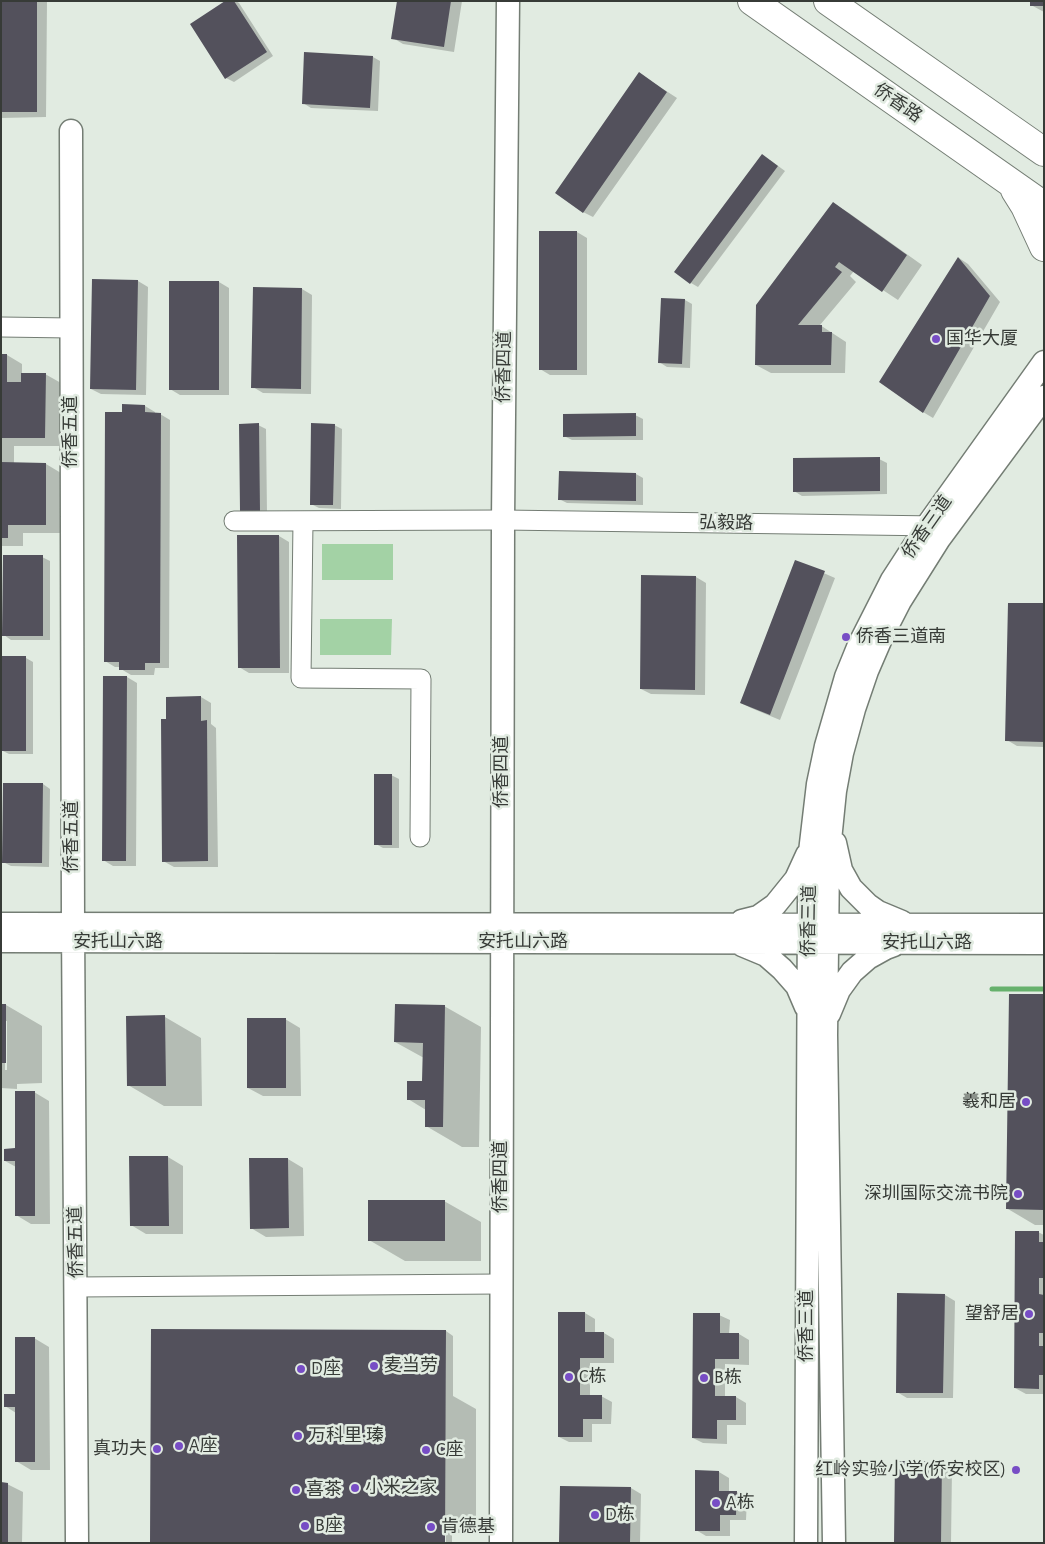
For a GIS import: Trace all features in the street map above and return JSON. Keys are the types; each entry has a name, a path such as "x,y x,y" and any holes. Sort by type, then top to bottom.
{"main road":[{"name":"侨香路","path":"752,1 1044,206"},
{"path":"828,1 1039,147"},
{"path":"1008,180 1025,206 1044,247"}],"street":[{"name":"侨香四道","path":"501,1543 501,934 508,1"},
{"name":"侨香五道","path":"71,131 77,1543"},
{"path":"1,327 71,328"},
{"name":"侨香三道","path":"834,1543 826,1034 817,934 812,837 818,784 826,746 846,677 859,645 884,595 927,526 1044,362"},
{"name":"侨香三道","path":"806,1543 808,1019 817,934 842,753 854,709 868,671 883,634 900,601 949,526 1044,397"},
{"name":"弘毅路","path":"234,521 503,520 949,526"},
{"path":"303,521 301,678 421,679 420,838"},
{"path":"833,810 835,848 842,870 851,888 878,912 899,922 923,926"},
{"path":"716,926 758,917 775,905 789,889 801,870 806,860 812,837"},
{"name":"安托山六路","path":"1,924 73,933"},
{"name":"安托山六路","path":"501,934 716,926 907,943 1044,943"},
{"name":"安托山六路","path":"1,941 73,933 501,934 731,942 923,926 1044,926"},
{"path":"731,942 755,949 766,955 782,969 794,982 803,997 808,1019"},
{"path":"826,1034 834,1000 852,972 878,952 907,943"},
{"path":"76,1287 501,1284"}],"green space":[{"path":"322,544 393,544 393,580 322,580"},
{"path":"320,619 392,619 391,655 320,655"}],"building":[{"path":"1,1 37,1 37,112 1,112"},
{"path":"225,1 234,1 267,52 225,79 190,24"},
{"path":"397,1 451,1 444,47 391,39"},
{"path":"1030,1 1044,1 1044,6 1030,6"},
{"path":"304,52 373,56 370,108 302,104"},
{"path":"639,72 667,92 583,213 555,193"},
{"path":"762,154 778,166 690,284 674,272"},
{"path":"833,202 907,255 882,292 839,262 835,267 842,272 798,325 822,325 822,332 832,332 831,365 755,365 756,305"},
{"path":"539,231 577,231 577,370 539,370"},
{"name":"国华大厦","path":"958,257 990,296 923,413 879,382"},
{"path":"92,279 138,280 136,390 90,389"},
{"path":"169,281 219,281 219,390 169,390"},
{"path":"253,287 302,288 301,389 251,388"},
{"path":"661,298 685,299 682,364 658,363"},
{"path":"1,354 7,354 7,382 21,382 21,373 46,373 45,438 1,438"},
{"path":"122,404 145,405 145,412 161,413 160,663 145,663 145,670 119,670 119,662 104,662 105,412 122,412"},
{"path":"636,413 636,436 563,437 563,414"},
{"path":"259,423 260,511 240,511 239,424"},
{"path":"311,423 335,424 333,505 310,505"},
{"path":"880,457 880,491 793,492 793,458"},
{"path":"1,462 46,463 46,525 8,525 8,538 1,538"},
{"path":"559,471 636,473 636,501 558,500"},
{"path":"237,535 279,535 280,668 238,668"},
{"path":"3,555 43,555 43,636 2,636"},
{"path":"795,560 825,571 770,715 740,703"},
{"path":"641,575 696,576 695,690 640,689"},
{"path":"1008,603 1044,603 1044,742 1005,741"},
{"path":"1,656 26,656 26,751 1,751"},
{"path":"103,676 127,676 126,861 102,861"},
{"path":"201,696 201,721 207,720 208,861 162,862 161,719 166,719 166,697"},
{"path":"374,774 392,774 392,845 374,845"},
{"path":"3,783 43,783 42,863 2,863"},
{"name":"羲和居","path":"1009,994 1044,994 1044,1210 1006,1209"},
{"path":"1,1004 6,1004 6,1063 1,1063"},
{"path":"395,1004 445,1005 443,1127 425,1127 425,1100 407,1100 407,1081 422,1081 423,1043 394,1042"},
{"path":"165,1015 166,1086 127,1086 126,1016"},
{"path":"247,1018 286,1018 286,1088 247,1088"},
{"path":"15,1091 35,1091 35,1216 15,1216 15,1161 4,1161 4,1149 15,1148"},
{"path":"129,1156 168,1156 169,1226 130,1226"},
{"path":"249,1158 288,1158 289,1228 250,1229"},
{"path":"368,1200 445,1200 445,1241 368,1241"},
{"name":"望舒居","path":"1015,1231 1039,1231 1039,1242 1044,1242 1044,1278 1039,1278 1039,1294 1044,1295 1044,1333 1039,1333 1039,1346 1044,1346 1044,1375 1039,1375 1039,1389 1014,1388"},
{"path":"897,1293 945,1294 943,1393 896,1393"},
{"name":"C栋","path":"558,1312 585,1312 585,1332 604,1332 604,1358 580,1358 580,1395 602,1395 602,1419 583,1419 583,1437 558,1437"},
{"name":"B栋","path":"693,1313 720,1313 720,1333 739,1333 739,1359 715,1359 715,1396 736,1396 736,1420 717,1420 717,1439 692,1438"},
{"name":"万科里·瑧","path":"151,1329 446,1330 445,1543 150,1543"},
{"path":"15,1337 35,1337 35,1462 15,1462 15,1407 4,1407 4,1394 15,1394"},
{"path":"895,1461 942,1461 941,1543 894,1543"},
{"name":"A栋","path":"695,1470 719,1471 719,1491 737,1491 736,1515 720,1515 720,1531 695,1531"},
{"path":"1,1482 8,1483 8,1542 1,1542"},
{"name":"D栋","path":"560,1486 631,1487 630,1543 559,1543"}],"waterway":[{"path":"992,989 1044,989"}],"place":[{"name":"国华大厦","path":"936,339"},
{"name":"侨香三道南","path":"846,637"},
{"name":"羲和居","path":"1026,1102"},
{"name":"深圳国际交流书院","path":"1018,1194"},
{"name":"望舒居","path":"1029,1314"},
{"name":"麦当劳","path":"374,1366"},
{"name":"D座","path":"301,1369"},
{"name":"C栋","path":"569,1377"},
{"name":"B栋","path":"704,1378"},
{"name":"万科里·瑧","path":"298,1436"},
{"name":"A座","path":"179,1446"},
{"name":"真功夫","path":"157,1449"},
{"name":"C座","path":"426,1450"},
{"name":"红岭实验小学(侨安校区)","path":"1016,1470"},
{"name":"小米之家","path":"355,1488"},
{"name":"喜茶","path":"296,1490"},
{"name":"A栋","path":"716,1503"},
{"name":"D栋","path":"595,1515"},
{"name":"B座","path":"305,1526"},
{"name":"肯德基","path":"431,1527"}]}
